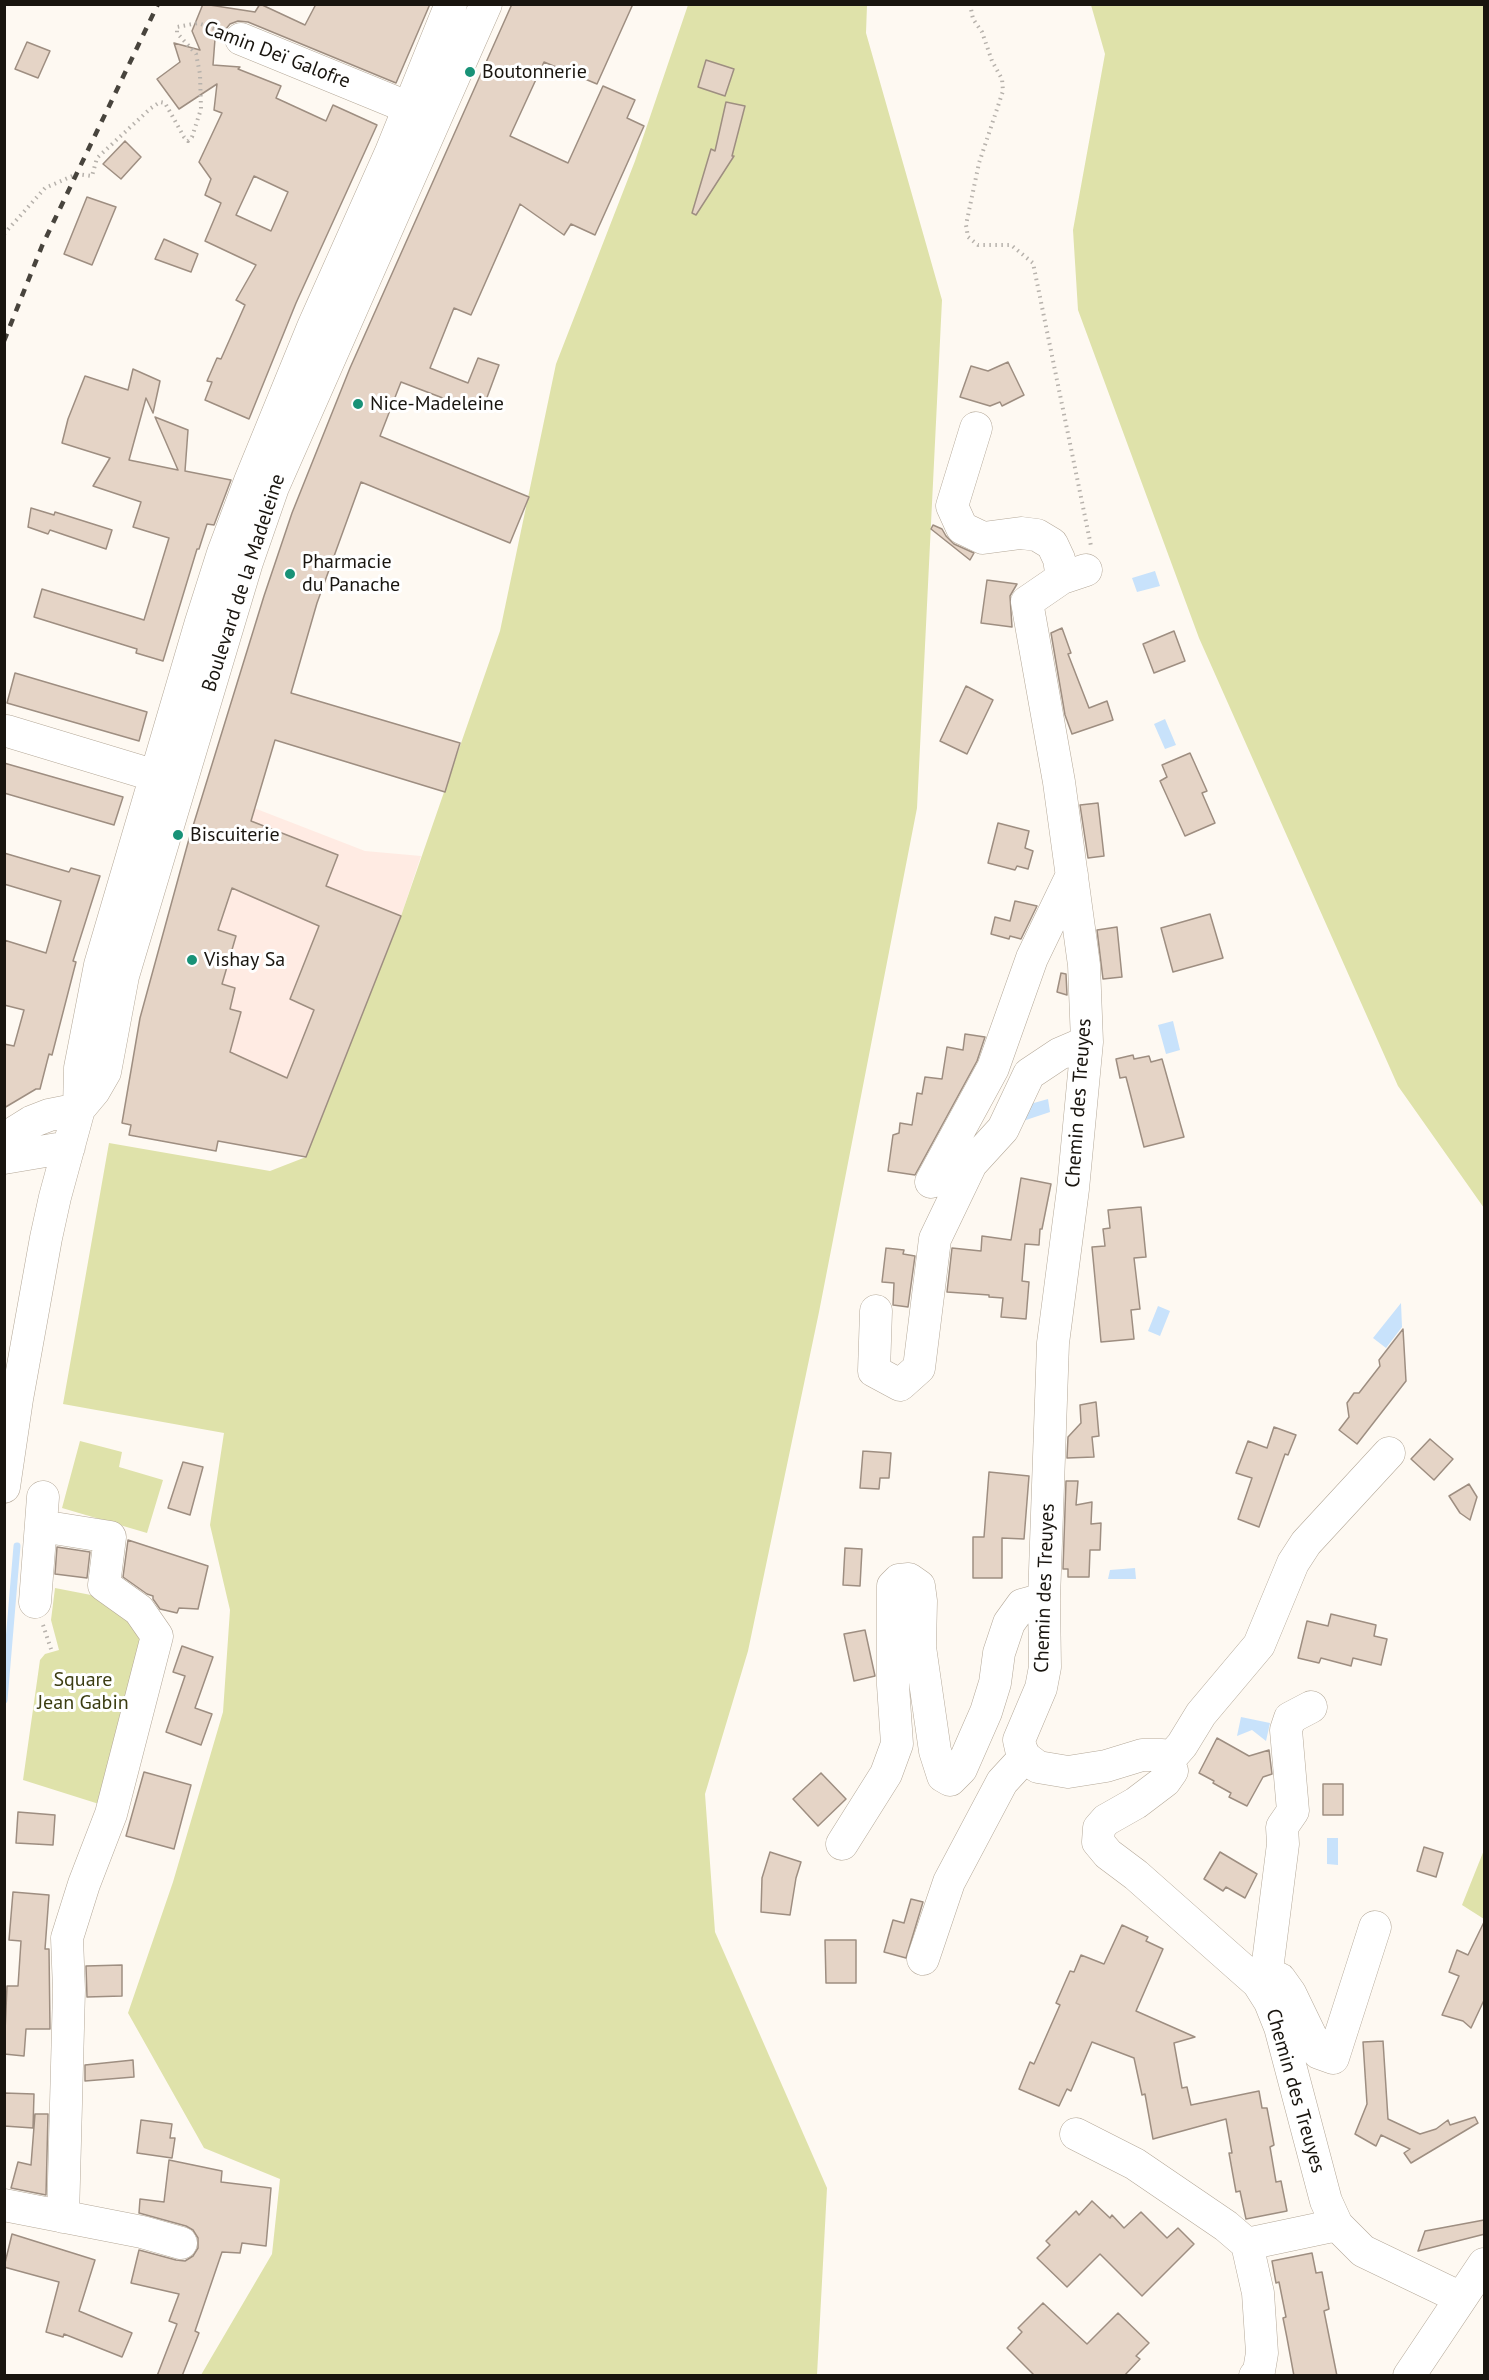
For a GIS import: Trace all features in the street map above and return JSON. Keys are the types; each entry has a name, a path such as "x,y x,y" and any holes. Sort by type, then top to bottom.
{"street":[{"name":"Boulevard de la Madeleine","path":"423,113 451,4"},
{"name":"Boulevard de la Madeleine","path":"4,1487 54,1197 79,1109 80,1068 100,965 168,779 211,592 246,492 313,327 423,113 486,4"},
{"name":"Camin Deï Galofre","path":"241,39 423,113"},
{"path":"976,428 952,506 962,528 983,538 1021,533 1037,535 1052,544 1059,560 1074,574"},
{"name":"Chemin des Treuyes","path":"1025,1757 1019,1740 1041,1688 1045,1667 1044,1599 1053,1343 1073,1189 1087,1042 1084,964 1072,874 1059,782 1027,603 1074,574"},
{"path":"7,731 168,779"},
{"path":"931,1182 993,1068 1032,958 1072,874"},
{"path":"876,1311 874,1371 900,1386 919,1368 935,1239 971,1164 1003,1129 1029,1074 1059,1054 1087,1042"},
{"path":"4,1139 31,1122 48,1115 79,1109"},
{"path":"4,1158 69,1147"},
{"path":"923,1959 949,1882 1002,1782 1025,1757 1038,1767 1068,1772 1106,1766 1142,1755 1162,1755 1168,1761 1182,1745 1200,1714 1259,1645 1293,1563 1306,1543 1389,1453"},
{"path":"35,1602 42,1512 110,1537 104,1585 139,1610 157,1636 111,1814 84,1884 67,1938 69,1990 63,2217"},
{"path":"842,1844 886,1774 897,1744 893,1685 892,1586 899,1580 909,1579 919,1586 920,1647 935,1751 943,1776 950,1780 962,1769 986,1712 995,1683 999,1653 1009,1623 1022,1605 1044,1599"},
{"path":"1311,1707 1290,1718 1286,1730 1293,1811 1282,1827 1283,1844 1268,1962 1263,1979 1280,1979 1290,1993 1319,2053 1333,2058 1376,1927"},
{"name":"Chemin des Treuyes","path":"1168,1761 1172,1771 1165,1781 1136,1803 1106,1820 1099,1828 1098,1842 1108,1854 1263,1979 1280,2027 1326,2201 1337,2225 1363,2251 1461,2298"},
{"path":"1076,2134 1135,2164 1226,2226 1247,2244 1258,2293 1262,2353 1259,2371 1255,2376"},
{"path":"4,2205 142,2232 181,2243"},
{"path":"1247,2244 1337,2225"},
{"path":"1409,2376 1485,2264"}],"path":[{"path":"970,4 972,19 982,32 992,61 1002,79 1003,91 1000,106 979,163 966,225 968,237 978,245 1011,245 1033,263 1092,549 1074,574"},
{"name":"Camin Deï Galofre","path":"4,234 45,188 77,174 92,176 97,158 160,102 165,103 184,137 188,141 192,137 201,109 200,74 196,54 177,33 177,27 198,23 241,39"}],"shaded area":[{"name":"Vishay Sa","path":"205,789 365,851 421,856 401,916 306,1157 122,1123 140,1018"}],"green space":[{"path":"688,5 867,5 866,33 942,300 917,808 819,1312 748,1651 705,1794 715,1932 827,2188 817,2375 201,2375 272,2254 280,2179 204,2148 128,2013 173,1882 223,1712 230,1610 210,1525 224,1433 63,1404 109,1143 270,1171 306,1157 401,916 500,631 556,364 635,161"},
{"path":"1091,5 1484,5 1484,1208 1398,1086 1199,638 1078,310 1073,230 1105,54"},
{"path":"80,1441 122,1452 119,1467 163,1480 147,1533 62,1508"},
{"name":"Square Jean Gabin","path":"55,1588 91,1595 112,1603 129,1616 144,1643 99,1804 23,1780 40,1660 45,1654 59,1650 51,1620"},
{"path":"1484,1850 1484,1919 1462,1905"}],"water":[{"path":"1155,571 1160,586 1137,592 1132,578"},
{"path":"1165,719 1176,745 1165,749 1154,724"},
{"path":"1173,1021 1180,1050 1166,1054 1158,1025"},
{"path":"1048,1099 1050,1112 1023,1121 1023,1106"},
{"path":"1401,1303 1402,1327 1386,1348 1373,1338"},
{"path":"1158,1306 1170,1311 1160,1336 1148,1331"},
{"path":"1135,1568 1136,1579 1108,1579 1110,1570"},
{"path":"1241,1717 1270,1723 1266,1741 1252,1730 1237,1736"},
{"path":"1327,1838 1338,1838 1338,1865 1327,1864"}],"building":[{"path":"203,4 255,12 260,4 305,25 316,4 430,4 396,83 248,22 238,21 230,24 226,29 216,26 213,65 240,67 238,69 281,86 276,98 326,121 333,105 377,125 296,303 249,419 205,400 212,382 207,381 217,358 221,359 245,305 236,300 256,265 205,241 221,203 205,195 211,179 199,162 222,113 214,110 217,84 179,109 157,79 180,62 174,43 200,50 192,31","holes":["254,176 288,192 271,231 236,215"]},
{"path":"512,4 633,4 597,84 544,62 510,136 568,163 603,86 635,100 627,118 644,126 595,235 571,224 564,235 520,204 471,315 454,308 430,368 468,383 478,358 499,365 482,411 401,382 380,436 529,497 510,543 361,482 317,603 291,693 460,743 445,792 275,740 251,821 338,855 326,886 401,916 306,1157 218,1141 216,1151 129,1135 131,1125 122,1123 140,1018 189,839 292,513 350,368","holes":["232,888 319,926 290,999 314,1010 287,1078 230,1052 241,1012 230,1009 235,988 222,984 236,936 218,930"]},
{"path":"27,42 50,51 38,78 15,69"},
{"path":"706,60 734,69 725,96 698,87"},
{"path":"726,102 745,106 732,156 734,156 696,215 692,213 711,149 715,151"},
{"path":"125,141 141,157 121,179 103,164"},
{"path":"87,197 116,207 92,265 64,254"},
{"path":"164,239 198,254 191,272 155,259"},
{"path":"1008,362 1024,395 1002,406 1000,402 990,406 960,397 971,366 988,371"},
{"path":"133,369 160,381 153,413 146,398 129,460 178,470 155,417 188,430 185,471 231,480 214,525 207,524 199,549 197,549 163,661 136,653 137,649 34,617 42,589 144,620 169,538 133,527 141,502 93,486 110,458 62,443 68,419 85,376 128,390"},
{"path":"31,508 54,515 55,512 112,530 106,549 50,530 48,534 28,527"},
{"path":"933,525 942,529 954,544 974,553 970,560 931,529"},
{"path":"987,580 1017,584 1010,596 1012,627 981,623"},
{"path":"1062,628 1071,653 1068,654 1089,708 1107,701 1113,720 1072,734 1065,715 1051,633"},
{"path":"1174,631 1185,661 1154,673 1143,644"},
{"path":"15,673 147,712 139,741 7,703"},
{"path":"966,686 993,700 967,754 940,741"},
{"path":"1190,753 1207,791 1202,793 1215,823 1185,836 1160,781 1167,777 1162,765"},
{"path":"4,763 123,797 114,825 4,793"},
{"path":"1098,803 1104,856 1088,858 1080,805"},
{"path":"998,823 1029,831 1025,848 1033,851 1028,869 1017,866 1015,870 988,863"},
{"path":"4,853 69,872 71,868 100,876 73,961 76,962 52,1055 49,1054 40,1089 36,1089 4,1108 4,1044 14,1046 24,1010 4,1005 4,940 46,953 61,901 4,884"},
{"path":"1015,901 1037,906 1021,939 1010,936 1009,939 991,934 995,917 1010,921"},
{"path":"1210,914 1223,958 1173,972 1161,928"},
{"path":"1117,927 1122,977 1103,979 1097,930"},
{"path":"1061,973 1066,974 1067,995 1057,992"},
{"path":"965,1034 985,1037 977,1061 915,1175 888,1171 893,1135 899,1133 900,1123 912,1125 917,1093 922,1094 925,1077 942,1079 947,1047 963,1050"},
{"path":"1133,1055 1134,1059 1149,1056 1151,1062 1162,1059 1184,1137 1144,1147 1126,1077 1120,1078 1116,1059"},
{"path":"1021,1178 1051,1184 1042,1229 1040,1229 1039,1245 1025,1244 1022,1281 1029,1282 1026,1319 1001,1317 1003,1298 947,1292 952,1248 981,1251 982,1236 1011,1240"},
{"path":"1141,1207 1146,1257 1134,1258 1140,1309 1131,1310 1134,1339 1101,1342 1092,1247 1105,1246 1103,1229 1110,1228 1108,1210"},
{"path":"886,1248 904,1250 903,1254 915,1256 908,1307 893,1305 894,1283 882,1282"},
{"path":"1403,1329 1406,1381 1357,1444 1339,1430 1349,1417 1347,1403 1354,1393 1359,1393 1380,1366 1379,1360"},
{"path":"1096,1402 1099,1436 1092,1437 1094,1457 1067,1458 1068,1437 1081,1423 1080,1405"},
{"path":"1274,1427 1296,1435 1288,1455 1285,1454 1259,1527 1238,1519 1252,1478 1236,1473 1248,1441 1267,1448"},
{"path":"1430,1439 1453,1459 1434,1480 1411,1459"},
{"path":"863,1451 891,1453 889,1478 880,1478 879,1489 860,1488"},
{"path":"183,1462 203,1467 190,1515 168,1508"},
{"path":"989,1472 1029,1476 1024,1539 1002,1538 1002,1578 973,1578 973,1537 984,1537"},
{"path":"1066,1481 1078,1481 1076,1505 1092,1502 1091,1524 1101,1523 1100,1550 1090,1550 1089,1577 1068,1577 1068,1569 1063,1569"},
{"path":"1469,1484 1477,1497 1470,1520 1460,1513 1449,1496"},
{"path":"128,1540 208,1566 198,1609 179,1608 177,1613 160,1609 153,1596 123,1577"},
{"path":"57,1547 90,1552 87,1578 55,1574"},
{"path":"845,1548 862,1549 860,1586 843,1585"},
{"path":"1331,1614 1376,1625 1374,1636 1387,1639 1381,1665 1353,1658 1351,1666 1321,1658 1319,1663 1298,1658 1307,1621 1328,1626"},
{"path":"865,1630 875,1676 854,1681 844,1634"},
{"path":"182,1646 213,1657 195,1708 212,1714 201,1745 166,1732 185,1676 173,1672"},
{"path":"1217,1738 1249,1756 1269,1750 1272,1774 1263,1777 1247,1806 1229,1797 1231,1793 1199,1773"},
{"path":"144,1772 191,1785 174,1849 126,1836"},
{"path":"821,1773 846,1799 818,1826 793,1799"},
{"path":"1323,1784 1343,1784 1343,1815 1323,1815"},
{"path":"18,1812 55,1815 53,1845 16,1843"},
{"path":"1424,1847 1443,1853 1436,1877 1417,1871"},
{"path":"770,1852 801,1862 790,1915 761,1912 762,1878"},
{"path":"1220,1852 1257,1874 1245,1898 1226,1887 1223,1891 1204,1879"},
{"path":"13,1892 49,1895 45,1949 49,1949 50,2029 26,2029 24,2056 4,2054 7,1986 18,1986 21,1941 9,1940"},
{"path":"911,1899 923,1902 906,1958 884,1952 893,1920 904,1923"},
{"path":"1485,1920 1485,1998 1471,2028 1463,2021 1442,2015 1459,1976 1449,1972 1457,1950 1468,1955"},
{"path":"1122,1925 1148,1937 1146,1941 1163,1949 1136,2011 1195,2037 1174,2043 1182,2088 1187,2087 1191,2105 1259,2091 1262,2108 1267,2108 1274,2145 1270,2147 1276,2182 1281,2181 1287,2211 1246,2219 1240,2191 1236,2192 1226,2119 1153,2139 1145,2094 1142,2095 1134,2058 1092,2042 1071,2091 1067,2089 1059,2106 1019,2089 1030,2062 1034,2064 1060,2005 1056,2003 1070,1971 1074,1972 1081,1955 1104,1964"},
{"path":"825,1940 856,1940 856,1983 826,1983"},
{"path":"122,1965 122,1996 87,1997 86,1966"},
{"path":"1383,2041 1388,2119 1420,2134 1436,2129 1448,2120 1450,2125 1475,2117 1478,2123 1411,2163 1404,2153 1410,2149 1381,2135 1376,2146 1355,2134 1367,2104 1363,2042"},
{"path":"133,2060 134,2077 85,2081 85,2065"},
{"path":"4,2093 34,2094 33,2128 4,2126"},
{"path":"35,2114 48,2114 46,2195 11,2188 18,2162 31,2165"},
{"path":"141,2120 172,2124 170,2138 175,2138 172,2158 137,2153"},
{"path":"169,2160 222,2171 221,2182 271,2188 266,2246 242,2243 240,2253 222,2252 195,2331 199,2333 182,2376 157,2376 177,2324 169,2321 179,2294 131,2283 139,2250 185,2261 193,2256 198,2248 198,2238 193,2230 139,2213 140,2199 164,2202"},
{"path":"1092,2201 1110,2218 1112,2215 1124,2228 1141,2212 1167,2238 1178,2228 1194,2244 1142,2296 1100,2254 1067,2287 1037,2258 1050,2245 1046,2241 1076,2211 1079,2215"},
{"path":"1484,2220 1485,2234 1418,2251 1425,2231"},
{"path":"12,2234 95,2260 79,2311 132,2333 122,2357 64,2334 63,2337 46,2332 59,2282 4,2267"},
{"path":"1312,2253 1316,2273 1322,2272 1329,2309 1324,2311 1337,2376 1294,2376 1283,2318 1286,2317 1272,2261"},
{"path":"1043,2303 1087,2344 1118,2313 1149,2343 1136,2356 1140,2359 1124,2376 1035,2376 1007,2348 1022,2332 1018,2328"}],"waterway":[{"path":"4,1700 17,1546"}],"railway":[{"path":"4,341 42,246 158,4"}],"place":[{"name":"Boutonnerie","path":"470,72"},
{"name":"Nice-Madeleine","path":"358,404"},
{"name":"Pharmacie du Panache","path":"290,574"},
{"name":"Biscuiterie","path":"178,835"},
{"name":"Vishay Sa","path":"192,960"}]}
